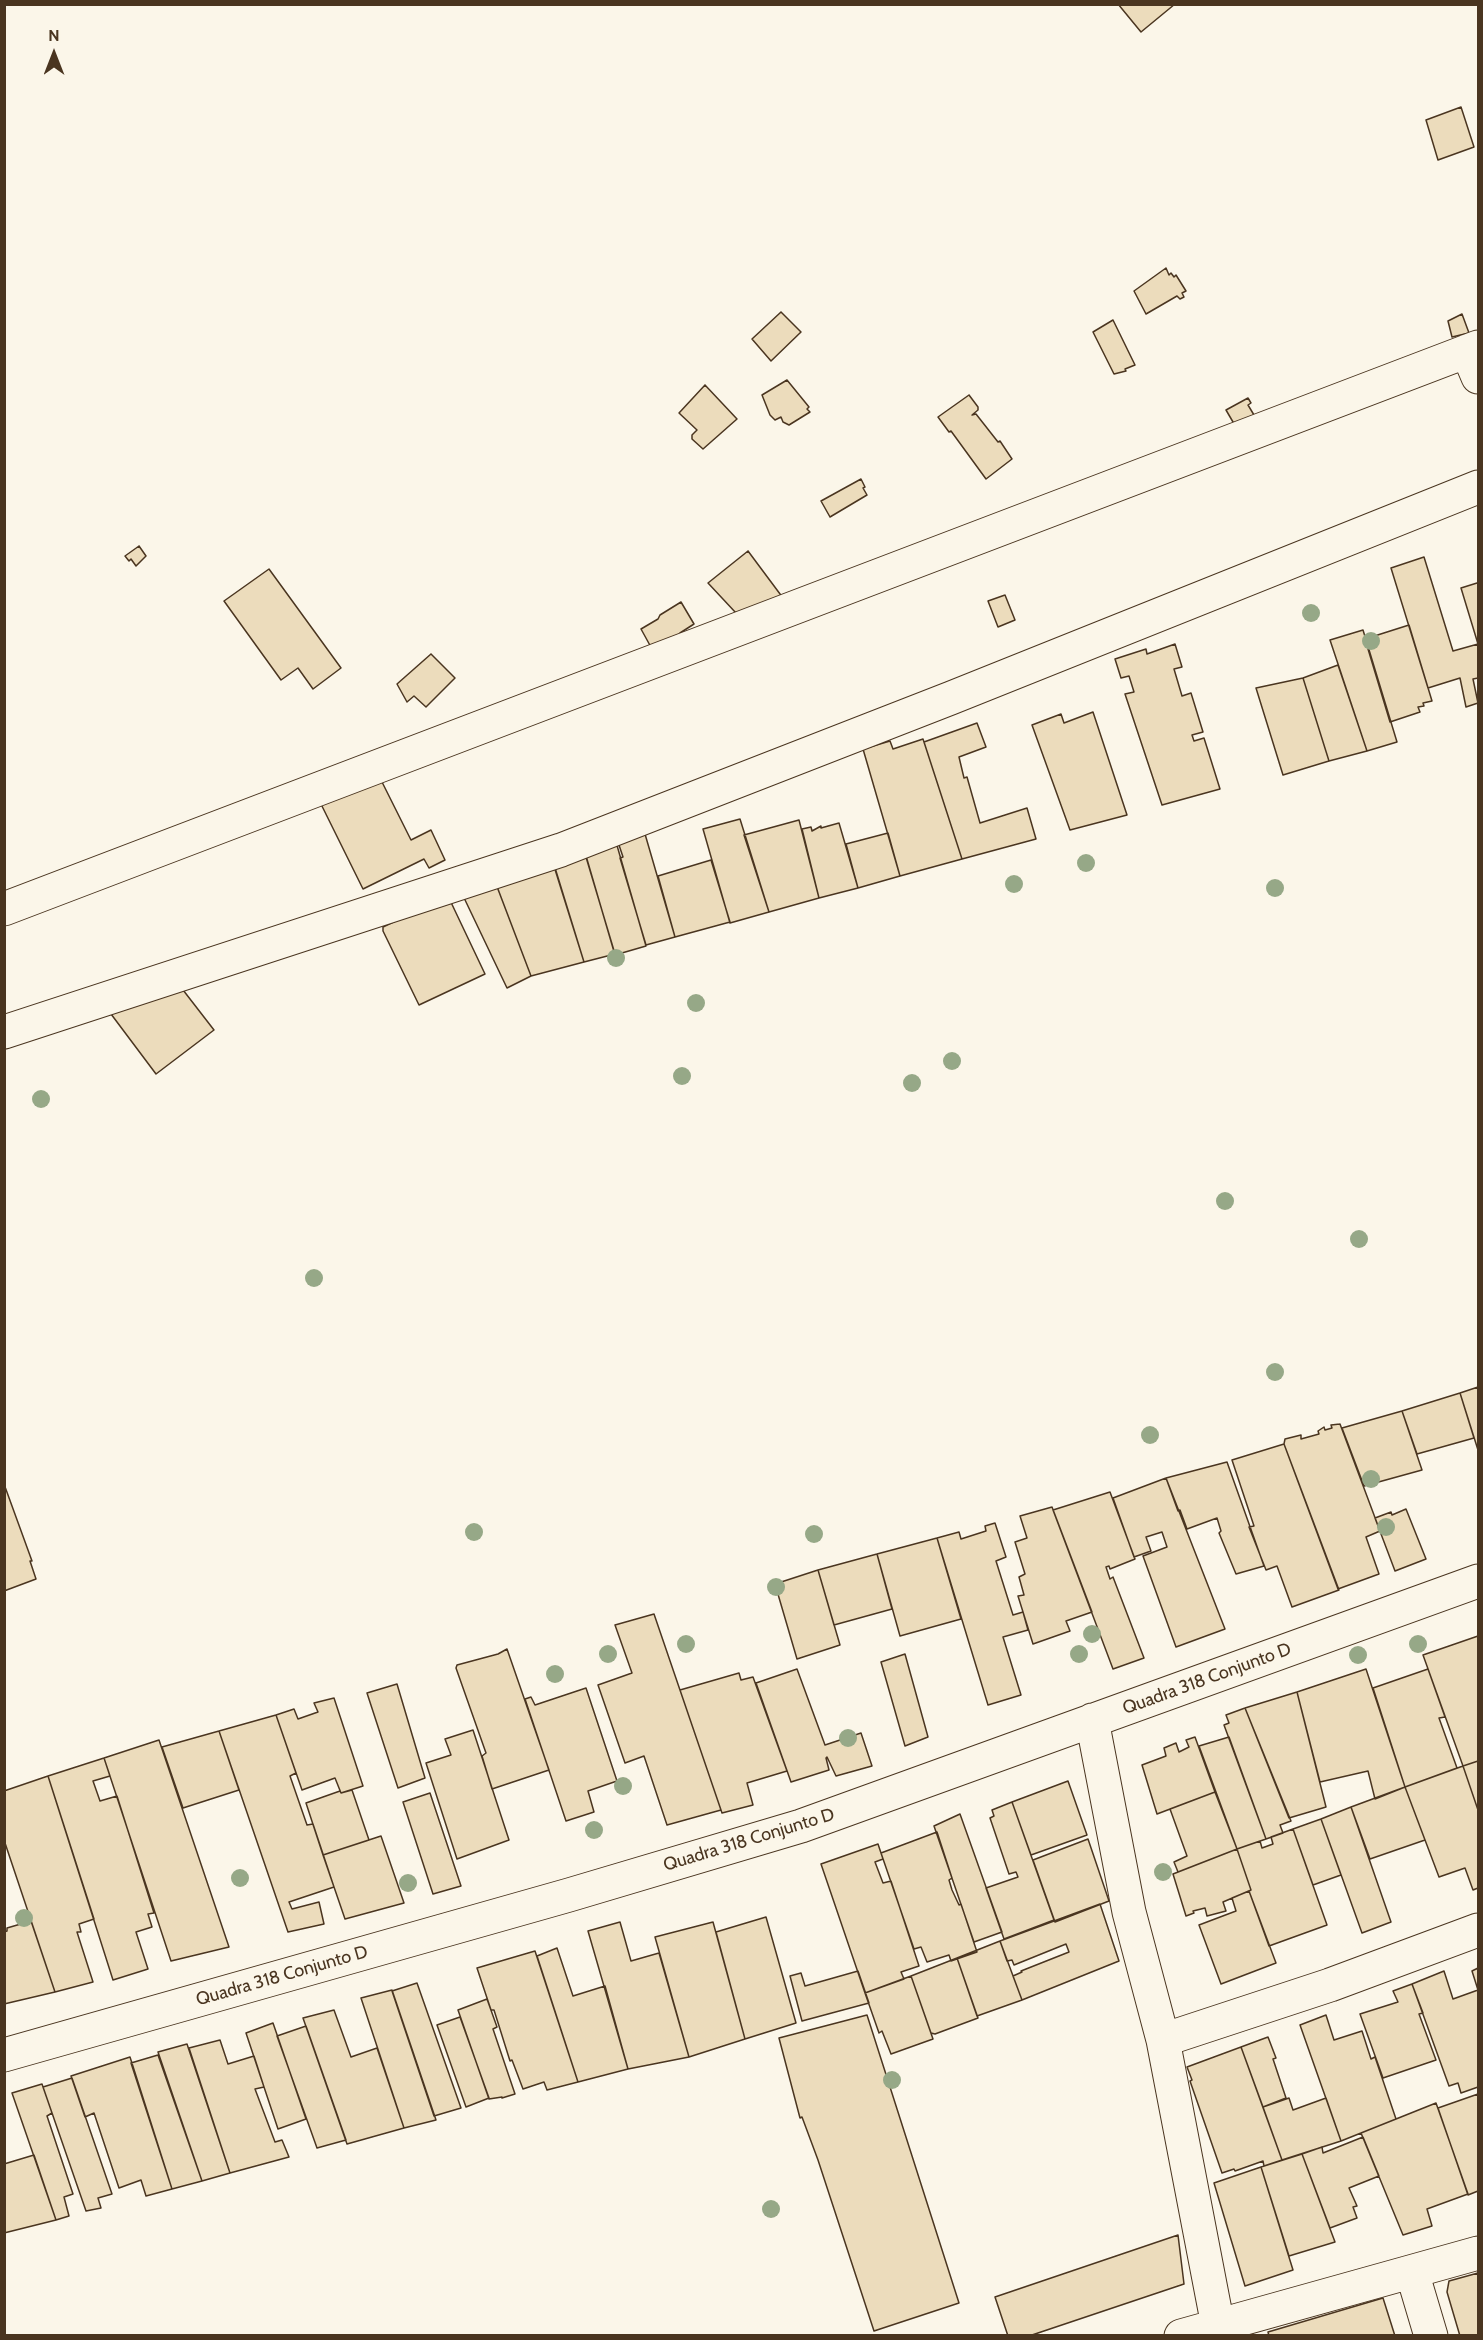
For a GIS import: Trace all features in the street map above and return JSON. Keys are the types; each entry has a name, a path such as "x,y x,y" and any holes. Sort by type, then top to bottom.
{"street":[{"path":"4,909 1475,359"},
{"path":"4,1032 561,850 951,698 1479,487"},
{"name":"Quadra 318 Conjunto D","path":"4,2055 569,1895 801,1826 1479,1581"},
{"path":"1092,1720 1130,1912 1163,2040 1218,2326"},
{"path":"1163,2040 1330,1985 1479,1930"},
{"path":"1181,2336 1479,2253"},
{"path":"1412,2272 1431,2336"}],"building":[{"path":"1118,4 1175,4 1141,32"},
{"path":"1461,107 1474,147 1438,160 1426,120"},
{"path":"1166,268 1169,275 1171,273 1174,277 1176,275 1186,291 1182,293 1184,297 1180,299 1177,296 1146,314 1134,291"},
{"path":"781,312 801,332 771,361 752,339"},
{"path":"1462,314 1469,333 1452,337 1448,321"},
{"path":"1113,320 1135,365 1125,369 1126,371 1114,374 1093,332"},
{"path":"787,380 809,407 807,409 810,412 789,425 783,422 781,417 775,420 770,415 762,395"},
{"path":"705,385 737,419 703,449 692,439 692,435 697,430 679,413"},
{"path":"969,395 978,407 972,415 976,414 998,442 1000,441 1012,459 986,479 938,417"},
{"path":"1248,398 1251,403 1248,405 1260,425 1240,434 1226,410"},
{"path":"861,479 867,495 830,517 821,501"},
{"path":"139,546 146,556 136,566 131,559 129,561 125,556"},
{"path":"748,551 783,598 736,613 708,583"},
{"path":"1424,557 1453,651 1478,644 1478,678 1473,679 1478,703 1466,707 1460,678 1428,688 1391,568"},
{"path":"269,569 341,668 313,689 298,668 281,680 224,601"},
{"path":"1478,583 1478,644 1461,588"},
{"path":"1005,595 1015,620 998,627 988,601"},
{"path":"681,602 694,624 681,634 652,649 641,629"},
{"path":"1409,625 1432,701 1418,707 1420,712 1390,722 1365,639"},
{"path":"1363,630 1397,742 1367,751 1330,640"},
{"path":"1175,644 1182,667 1174,669 1182,696 1191,693 1203,732 1192,735 1194,741 1204,738 1220,789 1162,805 1125,694 1134,692 1129,676 1121,678 1115,659 1146,649 1147,654"},
{"path":"431,654 455,678 426,707 414,696 407,702 397,684"},
{"path":"1338,665 1367,751 1329,761 1303,678"},
{"path":"1303,678 1329,761 1283,775 1256,688"},
{"path":"1093,712 1127,815 1070,830 1032,725 1061,714 1064,723"},
{"path":"977,723 986,747 959,757 980,823 1027,808 1036,839 962,859 924,742"},
{"path":"923,739 962,859 900,876 863,749 890,741 893,749"},
{"path":"374,766 411,840 431,830 445,860 429,868 424,859 363,889 316,794"},
{"path":"740,819 769,912 730,923 703,829"},
{"path":"799,820 819,898 769,912 744,835"},
{"path":"839,823 858,888 819,898 802,829 811,827 812,831 821,826 821,828"},
{"path":"888,833 900,876 858,888 846,844"},
{"path":"645,834 675,937 646,945 620,858 623,857 618,842"},
{"path":"616,842 646,946 615,955 584,849"},
{"path":"583,847 615,954 584,962 552,858"},
{"path":"711,860 730,922 675,937 658,876"},
{"path":"553,863 584,962 531,976 496,884"},
{"path":"493,876 531,976 507,988 456,881"},
{"path":"448,896 485,974 419,1005 383,927"},
{"path":"173,977 214,1030 156,1074 108,1010"},
{"path":"1478,1387 1478,1450 1460,1393"},
{"path":"1460,1393 1474,1438 1417,1454 1402,1411"},
{"path":"1402,1411 1422,1470 1364,1486 1342,1428"},
{"path":"1340,1424 1380,1531 1366,1537 1379,1574 1338,1589 1284,1444 1285,1439 1301,1435 1301,1439 1319,1434 1318,1431 1324,1427 1325,1430 1332,1428 1331,1425"},
{"path":"1284,1444 1339,1590 1292,1607 1277,1566 1266,1570 1249,1527 1254,1526 1232,1460"},
{"path":"1227,1462 1264,1566 1236,1574 1219,1533 1221,1531 1217,1518 1187,1529 1166,1478"},
{"path":"1166,1478 1225,1629 1176,1647 1143,1556 1167,1547 1162,1532 1146,1537 1151,1551 1134,1557 1113,1498"},
{"path":"4,1484 32,1561 30,1561 36,1579 4,1591"},
{"path":"1110,1492 1135,1559 1110,1569 1109,1566 1106,1567 1110,1579 1113,1577 1144,1658 1113,1669 1053,1510"},
{"path":"1052,1507 1092,1612 1066,1621 1070,1631 1033,1644 1018,1596 1024,1595 1019,1577 1025,1574 1015,1542 1027,1538 1020,1516"},
{"path":"1406,1509 1426,1559 1395,1571 1375,1518 1391,1512 1392,1515"},
{"path":"995,1523 1006,1557 996,1561 1013,1615 1023,1612 1028,1630 1003,1637 1021,1695 988,1705 937,1538 959,1532 961,1539 986,1531 985,1526"},
{"path":"937,1538 961,1619 900,1636 877,1554"},
{"path":"877,1554 892,1609 834,1625 818,1570"},
{"path":"818,1570 840,1645 797,1659 775,1584"},
{"path":"654,1614 721,1810 667,1825 644,1756 625,1763 598,1685 632,1673 615,1625"},
{"path":"1478,1636 1478,1761 1463,1766 1423,1655"},
{"path":"507,1649 549,1770 492,1789 482,1756 486,1753 456,1668 457,1665 498,1654"},
{"path":"905,1654 928,1737 905,1746 881,1662"},
{"path":"797,1669 825,1745 861,1733 872,1766 836,1776 827,1757 829,1770 791,1782 756,1683"},
{"path":"1366,1669 1405,1787 1375,1799 1368,1771 1320,1782 1297,1692"},
{"path":"1428,1669 1445,1717 1439,1718 1457,1768 1405,1787 1373,1688"},
{"path":"739,1673 741,1680 753,1677 787,1771 747,1783 753,1805 722,1813 680,1690"},
{"path":"397,1684 425,1778 398,1788 367,1693"},
{"path":"586,1688 617,1781 588,1791 594,1812 566,1821 525,1699 531,1697 535,1705"},
{"path":"1297,1692 1326,1807 1289,1818 1245,1708"},
{"path":"334,1698 363,1786 341,1793 335,1778 302,1790 276,1715 294,1709 298,1719 318,1712 314,1703"},
{"path":"1245,1708 1291,1821 1280,1825 1283,1833 1266,1839 1224,1725 1229,1723 1226,1715"},
{"path":"276,1715 296,1773 290,1776 307,1825 313,1824 334,1887 289,1902 292,1909 319,1902 324,1924 288,1932 219,1731"},
{"path":"473,1730 509,1840 457,1859 426,1763 451,1755 445,1739"},
{"path":"219,1731 239,1790 183,1808 162,1747"},
{"path":"1195,1737 1215,1792 1157,1814 1142,1765 1166,1756 1164,1748 1176,1743 1179,1752 1189,1747 1186,1740"},
{"path":"1229,1737 1266,1839 1237,1849 1199,1746"},
{"path":"159,1740 229,1947 171,1961 104,1758"},
{"path":"104,1758 110,1776 93,1781 100,1801 117,1796 154,1913 148,1914 152,1927 136,1932 148,1969 113,1980 48,1776"},
{"path":"1478,1761 1478,1810 1463,1766"},
{"path":"1463,1766 1478,1810 1478,1888 1473,1890 1465,1868 1439,1877 1405,1787"},
{"path":"48,1776 94,1919 79,1924 81,1932 77,1932 93,1982 55,1992 4,1840 4,1791"},
{"path":"1068,1781 1087,1835 1031,1855 1012,1802"},
{"path":"1405,1787 1425,1840 1370,1859 1351,1807"},
{"path":"352,1790 369,1840 323,1855 306,1803 340,1791 341,1793"},
{"path":"1215,1792 1237,1849 1178,1872 1174,1862 1187,1856 1170,1809"},
{"path":"430,1793 461,1886 433,1894 403,1802"},
{"path":"1012,1802 1054,1920 1004,1939 986,1888 1018,1877 1016,1872 1009,1874 990,1818 994,1816 992,1810"},
{"path":"1351,1807 1391,1922 1362,1933 1321,1819"},
{"path":"960,1814 1002,1932 974,1942 934,1826"},
{"path":"1321,1819 1341,1875 1313,1885 1293,1829"},
{"path":"1293,1829 1327,1925 1269,1946 1237,1849 1260,1841 1262,1848 1273,1844 1271,1837"},
{"path":"937,1832 952,1878 949,1880 952,1890 959,1905 961,1904 977,1952 951,1961 949,1955 927,1962 921,1947 914,1949 881,1853"},
{"path":"381,1836 404,1903 345,1919 323,1855"},
{"path":"1088,1839 1109,1901 1055,1922 1033,1860"},
{"path":"878,1844 883,1859 875,1862 883,1883 891,1881 919,1966 901,1972 904,1979 865,1993 821,1864"},
{"path":"1237,1849 1251,1890 1223,1902 1226,1911 1207,1916 1205,1908 1193,1911 1194,1913 1186,1916 1173,1874"},
{"path":"1249,1891 1276,1963 1221,1984 1199,1925 1236,1911 1232,1898"},
{"path":"1100,1904 1119,1961 1022,2000 1013,1976 1069,1952 1066,1944 1014,1965 1012,1960 1007,1961 1000,1941"},
{"path":"766,1917 796,2023 745,2039 716,1932"},
{"path":"31,1921 55,1992 4,2004 4,1932 7,1928"},
{"path":"620,1922 631,1961 659,1953 689,2057 628,2069 588,1931"},
{"path":"713,1922 745,2039 689,2057 655,1937"},
{"path":"1000,1941 1022,2000 977,2016 957,1958"},
{"path":"557,1948 573,1996 605,1986 628,2069 578,2082 537,1956"},
{"path":"535,1951 578,2082 547,2090 544,2082 523,2089 512,2060 510,2061 494,2010 491,2010 477,1968"},
{"path":"957,1958 978,2018 935,2034 931,2033 911,1976"},
{"path":"1478,1968 1478,1990 1472,1971"},
{"path":"858,1971 869,2003 802,2021 790,1976 801,1973 805,1986"},
{"path":"1444,1971 1453,1999 1478,1990 1478,2087 1461,2093 1458,2083 1449,2086 1412,1984"},
{"path":"911,1976 933,2039 891,2054 882,2031 879,2033 865,1993"},
{"path":"417,1983 461,2108 434,2116 392,1991"},
{"path":"1412,1984 1423,2013 1419,2014 1436,2060 1383,2078 1360,2014 1398,2002 1393,1991"},
{"path":"392,1990 436,2120 404,2128 361,1998"},
{"path":"487,1999 497,2027 493,2029 515,2094 502,2098 489,2099 458,2010"},
{"path":"334,2010 351,2057 377,2048 404,2128 347,2144 303,2018"},
{"path":"867,2015 959,2303 874,2331 818,2160 802,2117 800,2118 779,2038"},
{"path":"1326,2015 1334,2040 1362,2031 1371,2059 1375,2057 1396,2119 1341,2141 1300,2025"},
{"path":"460,2017 489,2098 466,2107 437,2025"},
{"path":"273,2023 306,2119 278,2129 246,2033"},
{"path":"306,2026 346,2140 317,2148 277,2036"},
{"path":"1268,2037 1286,2098 1263,2107 1241,2047"},
{"path":"220,2040 228,2064 254,2056 264,2087 255,2089 275,2142 282,2140 289,2157 230,2173 189,2048"},
{"path":"187,2044 230,2173 202,2181 158,2052"},
{"path":"1241,2047 1282,2160 1264,2166 1263,2161 1222,2173 1187,2067"},
{"path":"158,2055 202,2181 172,2189 131,2063"},
{"path":"130,2057 172,2189 146,2196 141,2180 119,2188 94,2113 85,2117 71,2076"},
{"path":"72,2078 112,2194 98,2198 101,2208 86,2211 43,2087"},
{"path":"42,2084 52,2113 47,2116 73,2194 64,2197 69,2216 56,2220 12,2093"},
{"path":"1478,2094 1478,2191 1468,2195 1438,2108"},
{"path":"1289,2098 1293,2110 1326,2098 1341,2141 1282,2160 1263,2107"},
{"path":"1436,2103 1468,2194 1427,2209 1432,2226 1403,2235 1361,2133"},
{"path":"1363,2137 1379,2176 1349,2188 1357,2206 1353,2207 1357,2218 1330,2228 1302,2154 1322,2147 1323,2153"},
{"path":"1302,2154 1335,2242 1289,2256 1261,2167"},
{"path":"34,2155 56,2220 4,2233 4,2164"},
{"path":"1261,2167 1293,2270 1245,2286 1214,2183"},
{"path":"1178,2235 1184,2284 1029,2336 1008,2336 995,2297"},
{"path":"1478,2273 1478,2336 1460,2336 1447,2292 1449,2281"},
{"path":"1383,2298 1395,2336 1269,2336 1268,2332"}]}
